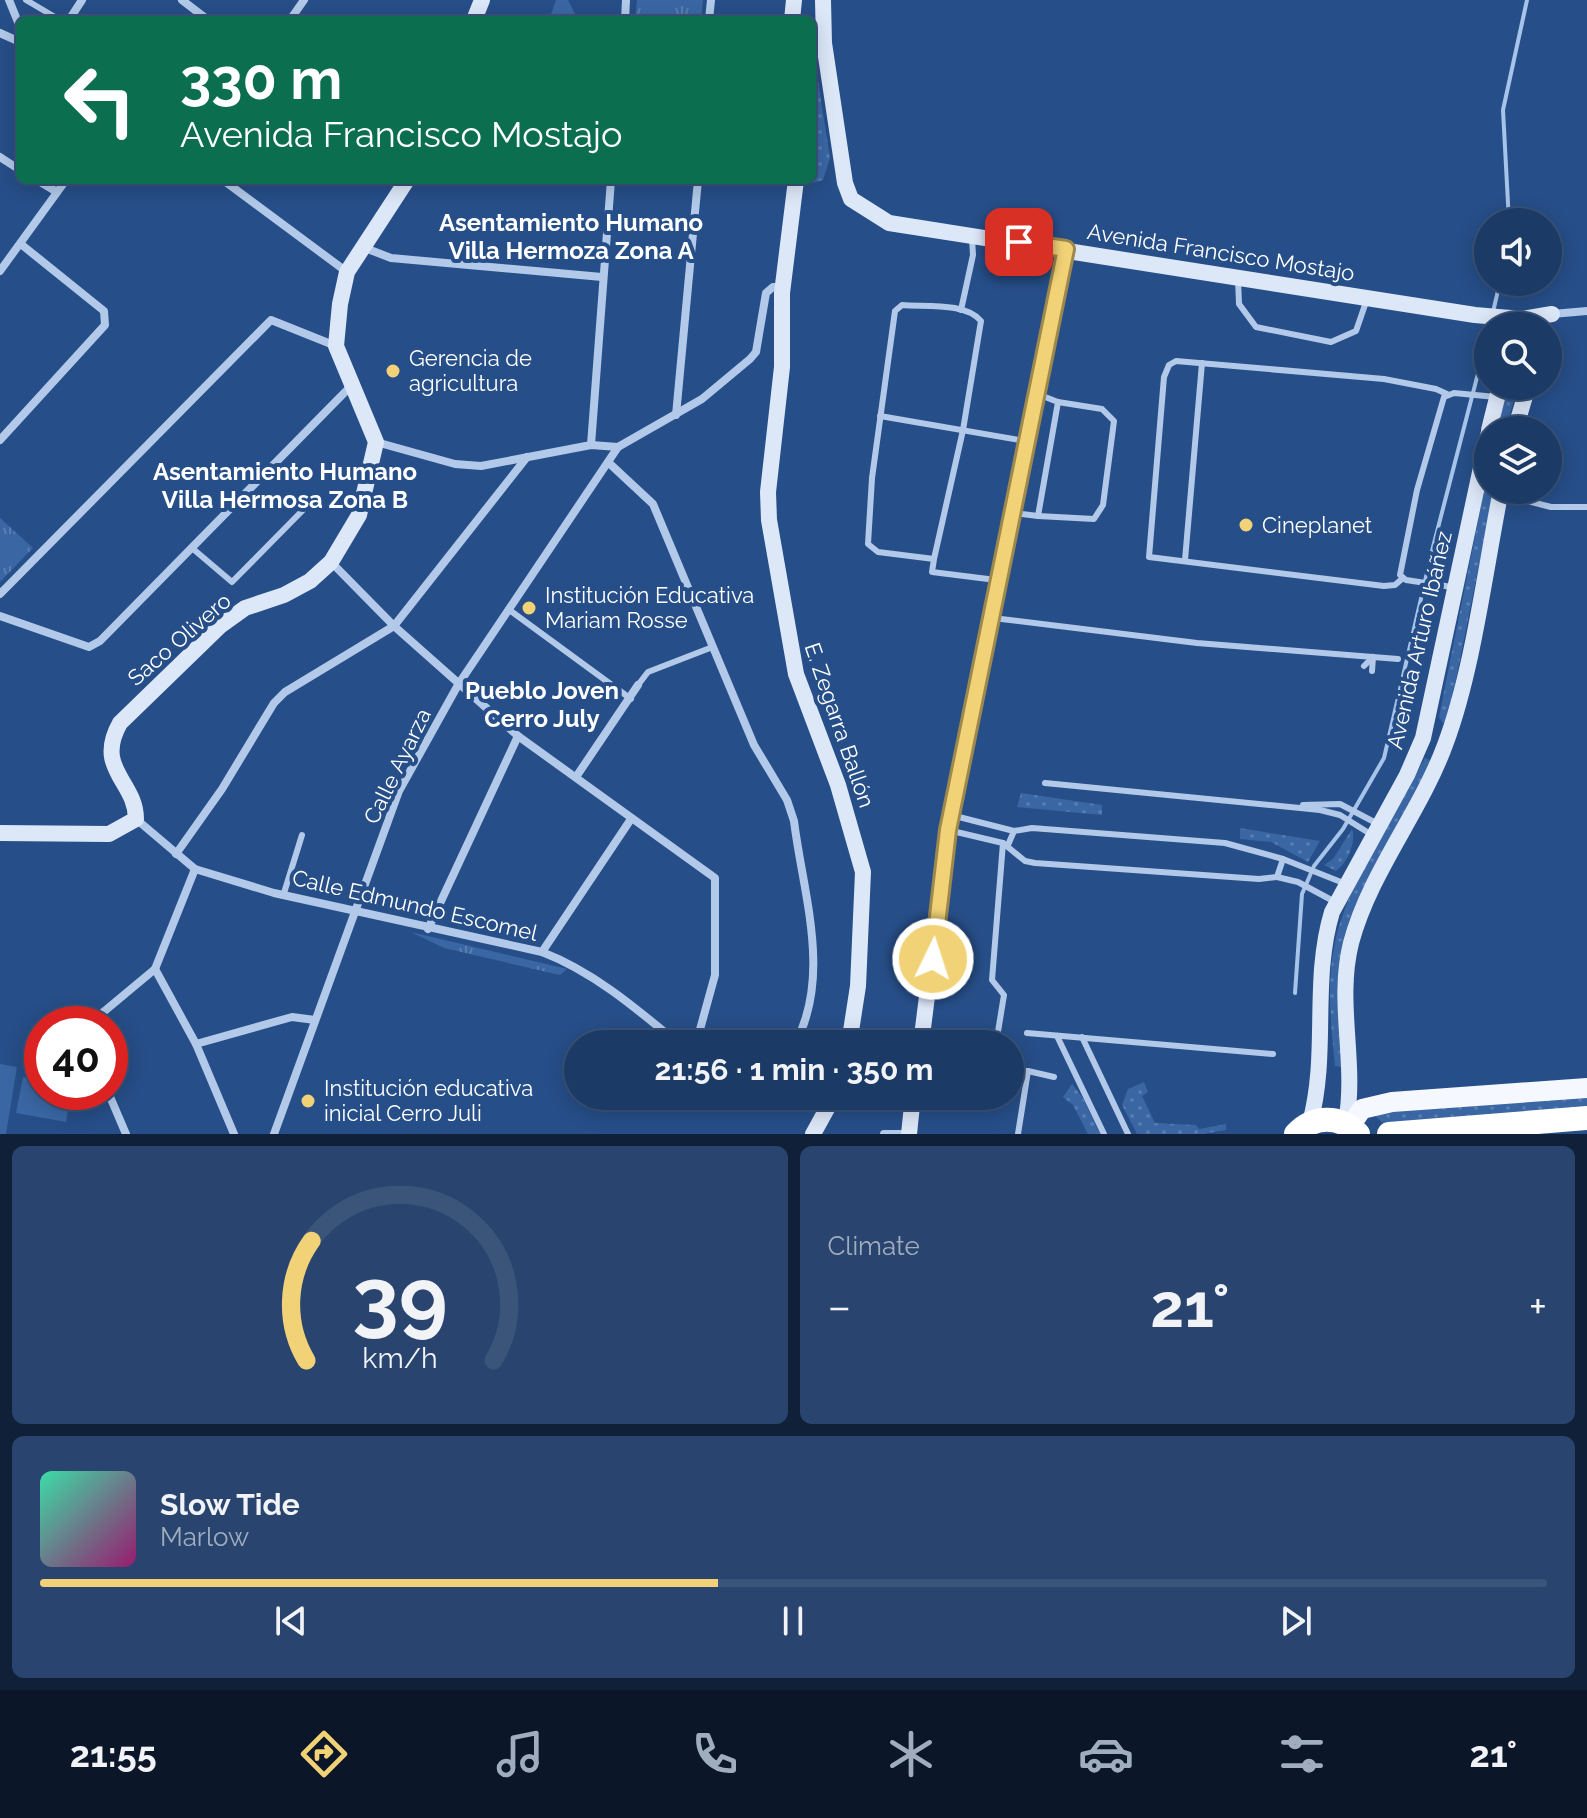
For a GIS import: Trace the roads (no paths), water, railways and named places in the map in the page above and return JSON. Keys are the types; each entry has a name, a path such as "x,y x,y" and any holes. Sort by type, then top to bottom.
{"highway":[{"path":"1389,1134 1587,1118"},
{"path":"1303,1128 1324,1119 1351,1128"}],"main road":[{"path":"1351,1128 1362,1109 1392,1102 1587,1088"}],"street":[{"path":"182,0 203,16"},
{"name":"Avenida Francisco Mostajo","path":"823,0 824,43 838,153 851,199 889,223 1474,315"},
{"path":"44,184 57,192"},
{"path":"0,271 22,245 63,184"},
{"path":"228,184 347,272"},
{"path":"405,184 347,272 336,346 376,442 455,464 481,466 591,445 618,447 702,399 750,359 756,352 766,293 773,287 782,287"},
{"path":"591,445 611,184"},
{"path":"676,415 698,184"},
{"name":"E. Zegarra Ballón","path":"795,184 782,287 782,367 768,492 769,520 796,674 838,785 863,872 863,930 851,1030"},
{"path":"0,440 105,325 107,317 104,311 22,245"},
{"path":"365,248 391,258 602,277"},
{"path":"923,1030 950,823 1066,249"},
{"path":"1562,317 1587,311"},
{"path":"0,594 271,320 336,346"},
{"path":"0,616 89,647 100,641 352,385"},
{"name":"Saco Olivero","path":"136,819 136,811 115,774 111,757 113,736 120,723 220,626 245,608 299,588 331,562 359,515 376,442"},
{"name":"Calle Ayarza","path":"274,1134 399,791 458,685 618,447"},
{"path":"176,854 222,789 274,703 285,692 394,626 527,457"},
{"path":"609,463 653,504 710,648 754,745 787,800 794,821 815,976 810,1007 801,1030"},
{"name":"Avenida Arturo Ibáñez","path":"1303,1128 1320,1069 1321,963 1337,903 1407,775 1423,738 1474,503"},
{"path":"1351,1128 1351,1077 1343,994 1352,940 1368,897 1446,745 1456,713 1498,504"},
{"path":"331,562 394,626 518,736 715,878 715,975 700,1030"},
{"path":"576,777 638,685"},
{"path":"428,929 518,736"},
{"path":"1423,738 1446,745"},
{"path":"0,833 109,834 136,819"},
{"name":"Calle Edmundo Escomel","path":"136,819 195,869 274,893 542,952 569,963 602,983 661,1030"},
{"path":"542,952 631,819"},
{"path":"111,1006 155,969 195,869"},
{"path":"155,969 196,1044 234,1134"},
{"path":"196,1044 292,1017 315,1020"},
{"path":"116,1110 126,1134"},
{"path":"813,1134 826,1110"},
{"path":"909,1134 912,1110"},
{"path":"884,1134 902,1134"}],"lane":[{"path":"26,0 53,16"},
{"path":"961,310 973,255 971,234"},
{"path":"1239,276 1239,304 1256,327 1331,342 1356,331 1367,298"},
{"path":"934,559 878,552 868,544 880,416 895,311 902,305 961,310 975,314 981,321 963,430 932,572 999,581"},
{"path":"1456,587 1404,579 1395,585 1384,586 1185,560 1151,559 1147,549 1164,377 1169,365 1176,361 1384,379 1451,394 1474,393"},
{"path":"1185,560 1202,363"},
{"path":"1014,513 1094,519 1103,505 1114,421 1102,409 1058,402 1038,394"},
{"path":"1404,579 1400,568 1417,490 1451,394"},
{"path":"1038,516 1058,402"},
{"path":"880,416 1029,442"},
{"path":"1541,504 1587,507"},
{"path":"192,548 232,582 307,506"},
{"path":"508,609 631,699"},
{"path":"993,618 1197,643 1398,659"},
{"path":"638,685 648,672 710,648"},
{"path":"1364,666 1373,657"},
{"path":"1372,671 1373,657"},
{"path":"1045,783 1288,806 1340,815 1375,830"},
{"path":"1288,806 1345,806 1359,813 1375,830"},
{"path":"950,823 1014,831 1103,832 1225,843 1283,859 1346,884"},
{"path":"950,823 1006,844 1025,861 1277,877 1298,882 1337,903"},
{"path":"998,1030 1004,995 992,980 1006,844 1014,831"},
{"path":"284,893 302,835"},
{"path":"1277,877 1283,859"},
{"path":"1027,1033 1273,1054"},
{"path":"1057,1036 1104,1134"},
{"path":"1082,1037 1128,1134"},
{"path":"1024,1071 1054,1077"},
{"path":"1018,1134 1028,1071"}],"waterway":[{"path":"1508,208 1503,110 1527,0"},
{"path":"1493,312 1497,296"},
{"path":"1295,993 1302,894 1314,866 1343,829 1384,758 1474,389"}],"place":[{"name":"Gerencia de agricultura","path":"393,371"},
{"name":"Cineplanet","path":"1246,525"},
{"name":"Institución Educativa Mariam Rosse","path":"529,608"},
{"name":"Institución educativa inicial Cerro Juli","path":"308,1101"}],"district":[{"name":"Asentamiento Humano Villa Hermoza Zona A","path":"571,237"},
{"name":"Asentamiento Humano Villa Hermosa Zona B","path":"285,486"},
{"name":"Pueblo Joven Cerro July","path":"542,705"}]}
